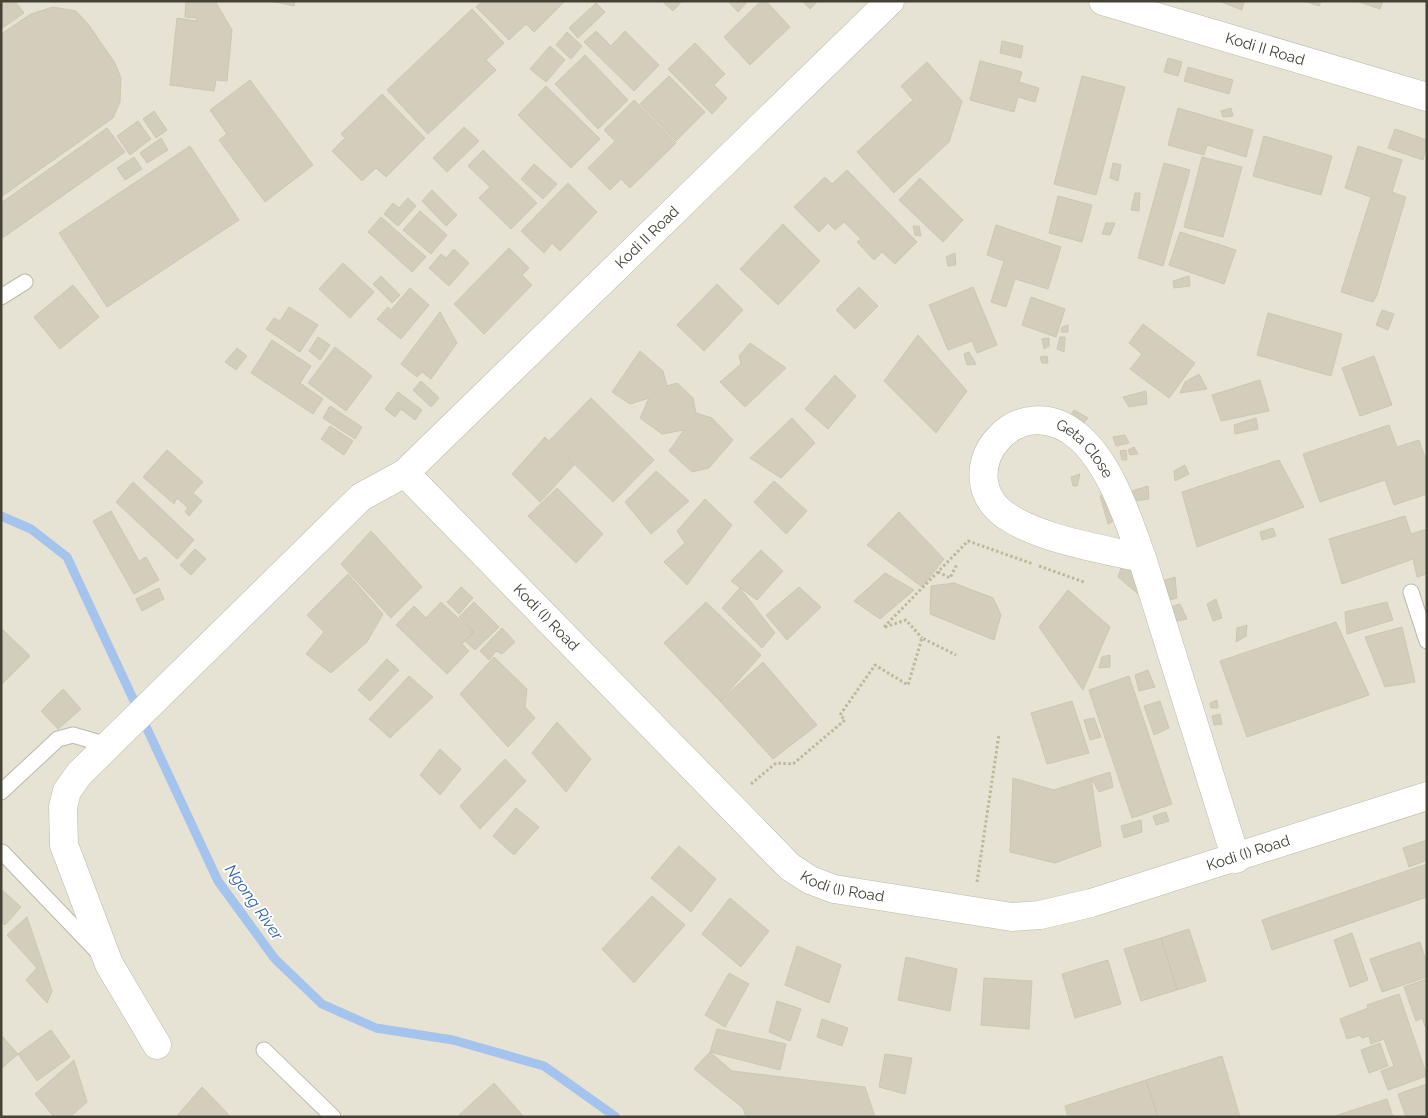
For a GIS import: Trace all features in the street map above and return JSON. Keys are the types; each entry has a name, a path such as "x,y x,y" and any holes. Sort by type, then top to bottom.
{"street":[{"name":"Kodi II Road","path":"157,1045 109,964 64,845 63,806 67,790 79,774 114,738 361,497 406,473 890,1"},
{"name":"Kodi II Road","path":"1103,1 1427,97"},
{"name":"Geta Close","path":"1142,558 1068,540 1022,524 1004,514 987,492 984,476 984,461 1000,436 1022,422 1050,420 1080,438 1098,460 1126,511 1142,558 1236,858"},
{"name":"Kodi (I) Road","path":"406,473 790,867 810,880 834,889 1012,917 1040,915 1091,904 1427,796"}],"lane":[{"path":"1,297 25,282"},
{"path":"1411,592 1427,641"},
{"path":"1,792 58,740 73,735 114,738"},
{"path":"2,852 109,964"},
{"path":"264,1050 333,1117"}],"path":[{"path":"956,655 922,638 906,620 884,627 968,541 1084,582"},
{"path":"938,572 950,578 957,564"},
{"path":"747,787 776,763 793,764 846,720 840,715 875,665 908,685 922,638"},
{"path":"972,911 999,734"}],"shaded area":[{"path":"1,1 1427,1 1427,1117 1,1117"}],"building":[{"path":"1,1 15,1 24,13 1,29"},
{"path":"186,1 215,1 232,30 227,81 216,80 214,91 170,85 177,18 196,21 197,18 185,17"},
{"path":"270,1 295,1 294,6"},
{"path":"482,1 565,1 534,32 526,24 509,40 476,7"},
{"path":"662,1 682,1 673,11"},
{"path":"728,1 748,1 738,12"},
{"path":"761,1 766,1 790,27 750,65 724,37"},
{"path":"802,1 818,1 810,9"},
{"path":"1219,1 1244,1 1242,10"},
{"path":"1304,1 1321,1 1319,6"},
{"path":"1356,1 1383,1 1380,9"},
{"path":"596,3 605,12 578,38 569,28"},
{"path":"53,7 76,11 88,24 115,63 121,78 120,102 113,118 1,197 1,34 31,14"},
{"path":"472,9 504,43 486,60 496,70 428,134 387,90"},
{"path":"596,31 611,46 625,31 659,65 634,91 584,42"},
{"path":"567,32 582,46 571,59 556,45"},
{"path":"1002,41 1023,46 1021,58 1000,53"},
{"path":"695,43 725,74 714,85 727,98 712,114 668,69"},
{"path":"550,46 565,60 546,82 530,69"},
{"path":"585,55 628,100 598,129 555,84"},
{"path":"1168,58 1182,62 1178,76 1164,72"},
{"path":"980,61 1022,72 1019,82 1039,88 1035,102 1018,97 1014,112 970,100"},
{"path":"927,62 962,101 949,142 894,193 857,152 913,100 901,86"},
{"path":"1188,67 1233,80 1229,94 1184,81"},
{"path":"669,76 705,112 676,141 640,104"},
{"path":"1082,76 1125,87 1096,195 1054,184"},
{"path":"250,80 313,165 265,202 219,140 227,134 210,110"},
{"path":"546,86 600,139 571,168 518,115"},
{"path":"382,94 425,138 386,177 376,168 362,181 332,151 345,138 341,134"},
{"path":"634,100 676,143 630,188 621,179 610,190 588,168 615,141 604,130"},
{"path":"1178,108 1253,130 1246,157 1207,145 1204,155 1168,145"},
{"path":"1231,108 1233,116 1223,117 1221,111"},
{"path":"154,111 167,130 156,138 143,119"},
{"path":"138,121 151,139 130,155 117,136"},
{"path":"464,127 479,141 447,172 433,158"},
{"path":"107,128 125,152 1,239 1,203"},
{"path":"1395,129 1427,140 1423,160 1388,148"},
{"path":"1264,136 1332,156 1321,195 1253,176"},
{"path":"161,138 168,150 147,163 140,153"},
{"path":"190,146 239,220 107,307 59,233"},
{"path":"1358,146 1402,160 1392,192 1406,197 1377,295 1373,302 1341,292 1371,197 1345,188"},
{"path":"483,150 537,203 511,229 479,198 490,187 468,166"},
{"path":"134,157 142,169 125,180 117,168"},
{"path":"1202,157 1242,167 1223,237 1184,227"},
{"path":"1113,163 1121,165 1118,181 1110,178"},
{"path":"1164,163 1190,170 1163,266 1138,258"},
{"path":"534,164 557,184 543,199 521,179"},
{"path":"847,170 917,242 895,264 882,252 874,260 857,242 861,239 844,222 835,230 828,223 819,232 794,207 825,177 832,184"},
{"path":"920,178 963,220 943,242 899,200"},
{"path":"568,183 597,212 560,251 552,243 544,253 521,231"},
{"path":"432,190 457,215 446,226 422,201"},
{"path":"1135,193 1140,193 1139,211 1131,210"},
{"path":"1058,196 1092,205 1082,242 1049,233"},
{"path":"408,198 416,206 398,226 384,214 393,203 399,208"},
{"path":"420,211 447,235 431,254 403,230"},
{"path":"381,217 426,257 412,272 368,232"},
{"path":"1106,223 1115,223 1110,235 1102,234"},
{"path":"783,224 820,261 778,305 740,269"},
{"path":"996,225 1061,247 1048,289 1015,279 1006,307 991,302 1004,261 987,255"},
{"path":"913,226 919,226 921,236 915,235"},
{"path":"1180,232 1236,250 1224,284 1169,265"},
{"path":"509,248 529,268 522,275 532,285 484,334 454,304"},
{"path":"454,249 469,263 449,286 429,268 441,254 446,258"},
{"path":"955,253 956,265 948,266 946,257"},
{"path":"343,263 374,292 350,318 319,289"},
{"path":"381,276 400,295 392,303 373,284"},
{"path":"1189,276 1190,286 1174,288 1173,281"},
{"path":"717,284 743,310 704,351 677,325"},
{"path":"73,285 99,317 60,349 34,317"},
{"path":"859,287 878,306 855,329 836,310"},
{"path":"973,287 997,345 977,353 972,341 948,350 929,305"},
{"path":"410,288 429,305 401,339 377,319 388,307 391,310"},
{"path":"1031,297 1065,309 1056,337 1022,325"},
{"path":"289,307 318,325 300,352 266,329 274,318 280,321"},
{"path":"1382,310 1394,314 1388,330 1376,325"},
{"path":"440,312 457,343 431,379 422,372 417,377 401,364"},
{"path":"1268,313 1342,334 1331,376 1257,355"},
{"path":"1143,324 1195,363 1169,398 1130,369 1142,354 1129,343"},
{"path":"1068,325 1068,332 1061,332 1062,327"},
{"path":"918,335 967,391 936,433 884,381"},
{"path":"318,337 330,345 320,360 309,351"},
{"path":"1060,337 1065,337 1064,352 1057,349"},
{"path":"1049,338 1049,346 1044,349 1042,339"},
{"path":"272,340 311,366 300,383 323,399 313,414 251,373"},
{"path":"750,343 786,368 745,407 720,382 741,364 739,356"},
{"path":"335,347 372,376 346,411 308,383"},
{"path":"237,348 247,356 236,370 225,362"},
{"path":"640,351 663,371 667,386 677,383 693,398 696,413 712,418 733,440 709,468 692,472 669,451 684,430 662,434 640,418 649,398 630,404 612,392"},
{"path":"969,352 976,364 967,365 964,354"},
{"path":"1047,356 1048,363 1042,363 1040,357"},
{"path":"1374,356 1392,405 1360,416 1342,368"},
{"path":"1199,374 1207,389 1180,393 1185,382"},
{"path":"835,375 856,396 828,429 805,409"},
{"path":"1260,380 1269,411 1221,421 1212,395"},
{"path":"421,381 439,398 431,407 413,390"},
{"path":"1146,391 1147,404 1129,407 1123,397"},
{"path":"398,392 422,410 415,420 401,409 395,417 385,409"},
{"path":"591,398 654,460 613,502 550,440"},
{"path":"330,406 362,427 355,439 323,418"},
{"path":"1074,410 1088,418 1082,425 1069,418"},
{"path":"792,418 815,443 781,478 750,458"},
{"path":"1256,418 1258,429 1235,434 1234,425"},
{"path":"1389,425 1397,447 1419,440 1427,463 1427,494 1394,505 1385,480 1320,502 1303,454"},
{"path":"330,426 353,441 344,455 321,439"},
{"path":"1125,435 1129,443 1116,446 1113,437"},
{"path":"545,437 574,465 540,502 512,474"},
{"path":"1134,447 1138,454 1130,455 1128,450"},
{"path":"167,450 203,482 193,493 202,501 189,516 185,512 188,508 177,498 174,504 143,477"},
{"path":"1126,450 1127,460 1122,460 1120,451"},
{"path":"1279,460 1304,507 1197,547 1182,492"},
{"path":"1185,465 1189,474 1175,481 1174,471"},
{"path":"656,471 689,501 651,534 625,502"},
{"path":"1080,474 1077,486 1073,486 1071,477"},
{"path":"774,481 807,511 786,534 754,502"},
{"path":"133,482 194,540 177,559 116,502"},
{"path":"1148,486 1149,499 1132,501 1129,492"},
{"path":"557,488 603,534 576,563 528,516"},
{"path":"1110,494 1119,518 1108,524 1100,496"},
{"path":"705,499 732,525 687,585 664,562 685,543 677,531"},
{"path":"111,511 139,561 146,557 159,580 134,594 93,521"},
{"path":"899,512 944,559 922,587 867,545"},
{"path":"1405,516 1411,534 1427,529 1427,574 1417,577 1413,559 1342,584 1329,539"},
{"path":"1273,528 1276,536 1262,540 1260,532"},
{"path":"371,531 422,587 391,618 341,564"},
{"path":"195,549 206,559 191,575 180,565"},
{"path":"761,550 783,571 757,600 731,581"},
{"path":"1122,565 1146,582 1138,594 1118,577"},
{"path":"885,573 914,590 880,619 854,601"},
{"path":"348,574 383,614 367,642 331,673 306,654 324,632 307,615"},
{"path":"1175,577 1177,598 1169,600 1162,581"},
{"path":"954,583 993,598 1001,615 994,640 930,614 931,586"},
{"path":"461,587 473,598 459,614 447,602"},
{"path":"799,587 821,607 787,640 766,615"},
{"path":"159,588 164,599 142,611 136,599"},
{"path":"740,588 775,633 762,648 722,608"},
{"path":"1068,590 1110,627 1083,690 1039,627"},
{"path":"1216,599 1222,618 1213,621 1207,604"},
{"path":"441,602 473,632 462,644 469,651 447,674 396,625 414,606 426,618"},
{"path":"474,602 499,627 475,650 465,641 474,632 459,617"},
{"path":"706,602 761,655 720,701 664,643"},
{"path":"1387,602 1393,620 1347,634 1345,612"},
{"path":"1180,604 1187,619 1177,621 1170,607"},
{"path":"1336,622 1369,695 1247,737 1220,661"},
{"path":"1247,625 1246,636 1236,642 1237,628"},
{"path":"1402,627 1415,682 1385,687 1365,637"},
{"path":"1,628 30,656 1,685"},
{"path":"502,628 515,642 502,654 496,651 489,660 480,651"},
{"path":"1110,655 1110,667 1099,668 1102,657"},
{"path":"494,657 527,689 525,707 535,718 508,747 460,694"},
{"path":"387,659 399,670 370,701 358,690"},
{"path":"763,662 817,725 773,759 720,701"},
{"path":"1148,670 1155,687 1139,691 1135,675"},
{"path":"409,676 433,697 390,738 369,719"},
{"path":"1129,676 1172,804 1132,818 1089,690"},
{"path":"63,689 81,709 58,729 41,711"},
{"path":"1217,700 1218,708 1211,708 1210,703"},
{"path":"1072,701 1089,753 1047,764 1031,713"},
{"path":"1160,701 1169,728 1154,735 1144,706"},
{"path":"1220,714 1222,724 1214,725 1212,716"},
{"path":"1094,718 1101,737 1090,740 1084,720"},
{"path":"557,722 591,759 566,792 532,753"},
{"path":"440,749 461,769 440,795 420,775"},
{"path":"505,759 526,781 480,829 460,806"},
{"path":"1110,772 1113,787 1099,792 1091,778"},
{"path":"1013,778 1054,790 1091,778 1101,846 1055,863 1010,852"},
{"path":"516,808 539,827 514,855 493,836"},
{"path":"1166,812 1169,821 1156,825 1153,816"},
{"path":"1141,820 1142,832 1124,838 1121,826"},
{"path":"1427,840 1427,860 1409,867 1403,848"},
{"path":"679,846 716,879 691,912 651,878"},
{"path":"1427,864 1427,897 1272,950 1262,920"},
{"path":"1,889 21,907 5,925 1,922"},
{"path":"652,896 685,925 634,983 602,949"},
{"path":"730,898 769,931 741,967 702,934"},
{"path":"27,917 52,991 47,1003 26,980 37,968 7,935"},
{"path":"1189,929 1206,981 1177,990 1161,938"},
{"path":"1352,933 1368,980 1350,987 1334,940"},
{"path":"1161,938 1177,990 1141,1001 1124,949"},
{"path":"1420,942 1427,964 1427,977 1382,992 1370,959"},
{"path":"797,946 841,965 829,1003 785,985"},
{"path":"906,957 957,969 950,1011 898,1000"},
{"path":"1108,960 1121,1004 1075,1018 1062,974"},
{"path":"729,973 749,984 725,1027 705,1015"},
{"path":"984,978 1032,981 1029,1029 981,1025"},
{"path":"1427,979 1427,1031 1422,1018 1416,1021 1404,987"},
{"path":"1399,994 1427,1076 1388,1090 1381,1071 1394,1066 1384,1039 1371,1044 1369,1036 1362,1038 1360,1035 1347,1039 1340,1019 1368,1008 1367,1005"},
{"path":"777,1001 801,1009 790,1041 769,1032"},
{"path":"822,1019 848,1028 842,1046 817,1037"},
{"path":"717,1029 786,1044 780,1070 710,1052"},
{"path":"51,1030 70,1057 37,1081 18,1054"},
{"path":"1,1035 18,1054 1,1069"},
{"path":"1380,1043 1388,1066 1369,1073 1361,1050"},
{"path":"710,1052 732,1071 865,1087 875,1117 746,1117 743,1108 694,1069"},
{"path":"885,1054 912,1058 905,1094 879,1087"},
{"path":"1222,1056 1240,1117 1158,1117 1146,1080"},
{"path":"74,1060 87,1102 70,1117 54,1117 35,1094"},
{"path":"1146,1080 1158,1117 1068,1117 1065,1106"},
{"path":"494,1083 524,1117 457,1117"},
{"path":"1427,1084 1427,1117 1406,1117 1398,1094"},
{"path":"202,1087 231,1117 176,1117"},
{"path":"1387,1099 1393,1117 1335,1117 1335,1116"}],"waterway":[{"name":"Ngong River","path":"1,516 31,529 67,557 218,881 275,959 322,1004 376,1028 453,1040 544,1066 616,1117"}]}
